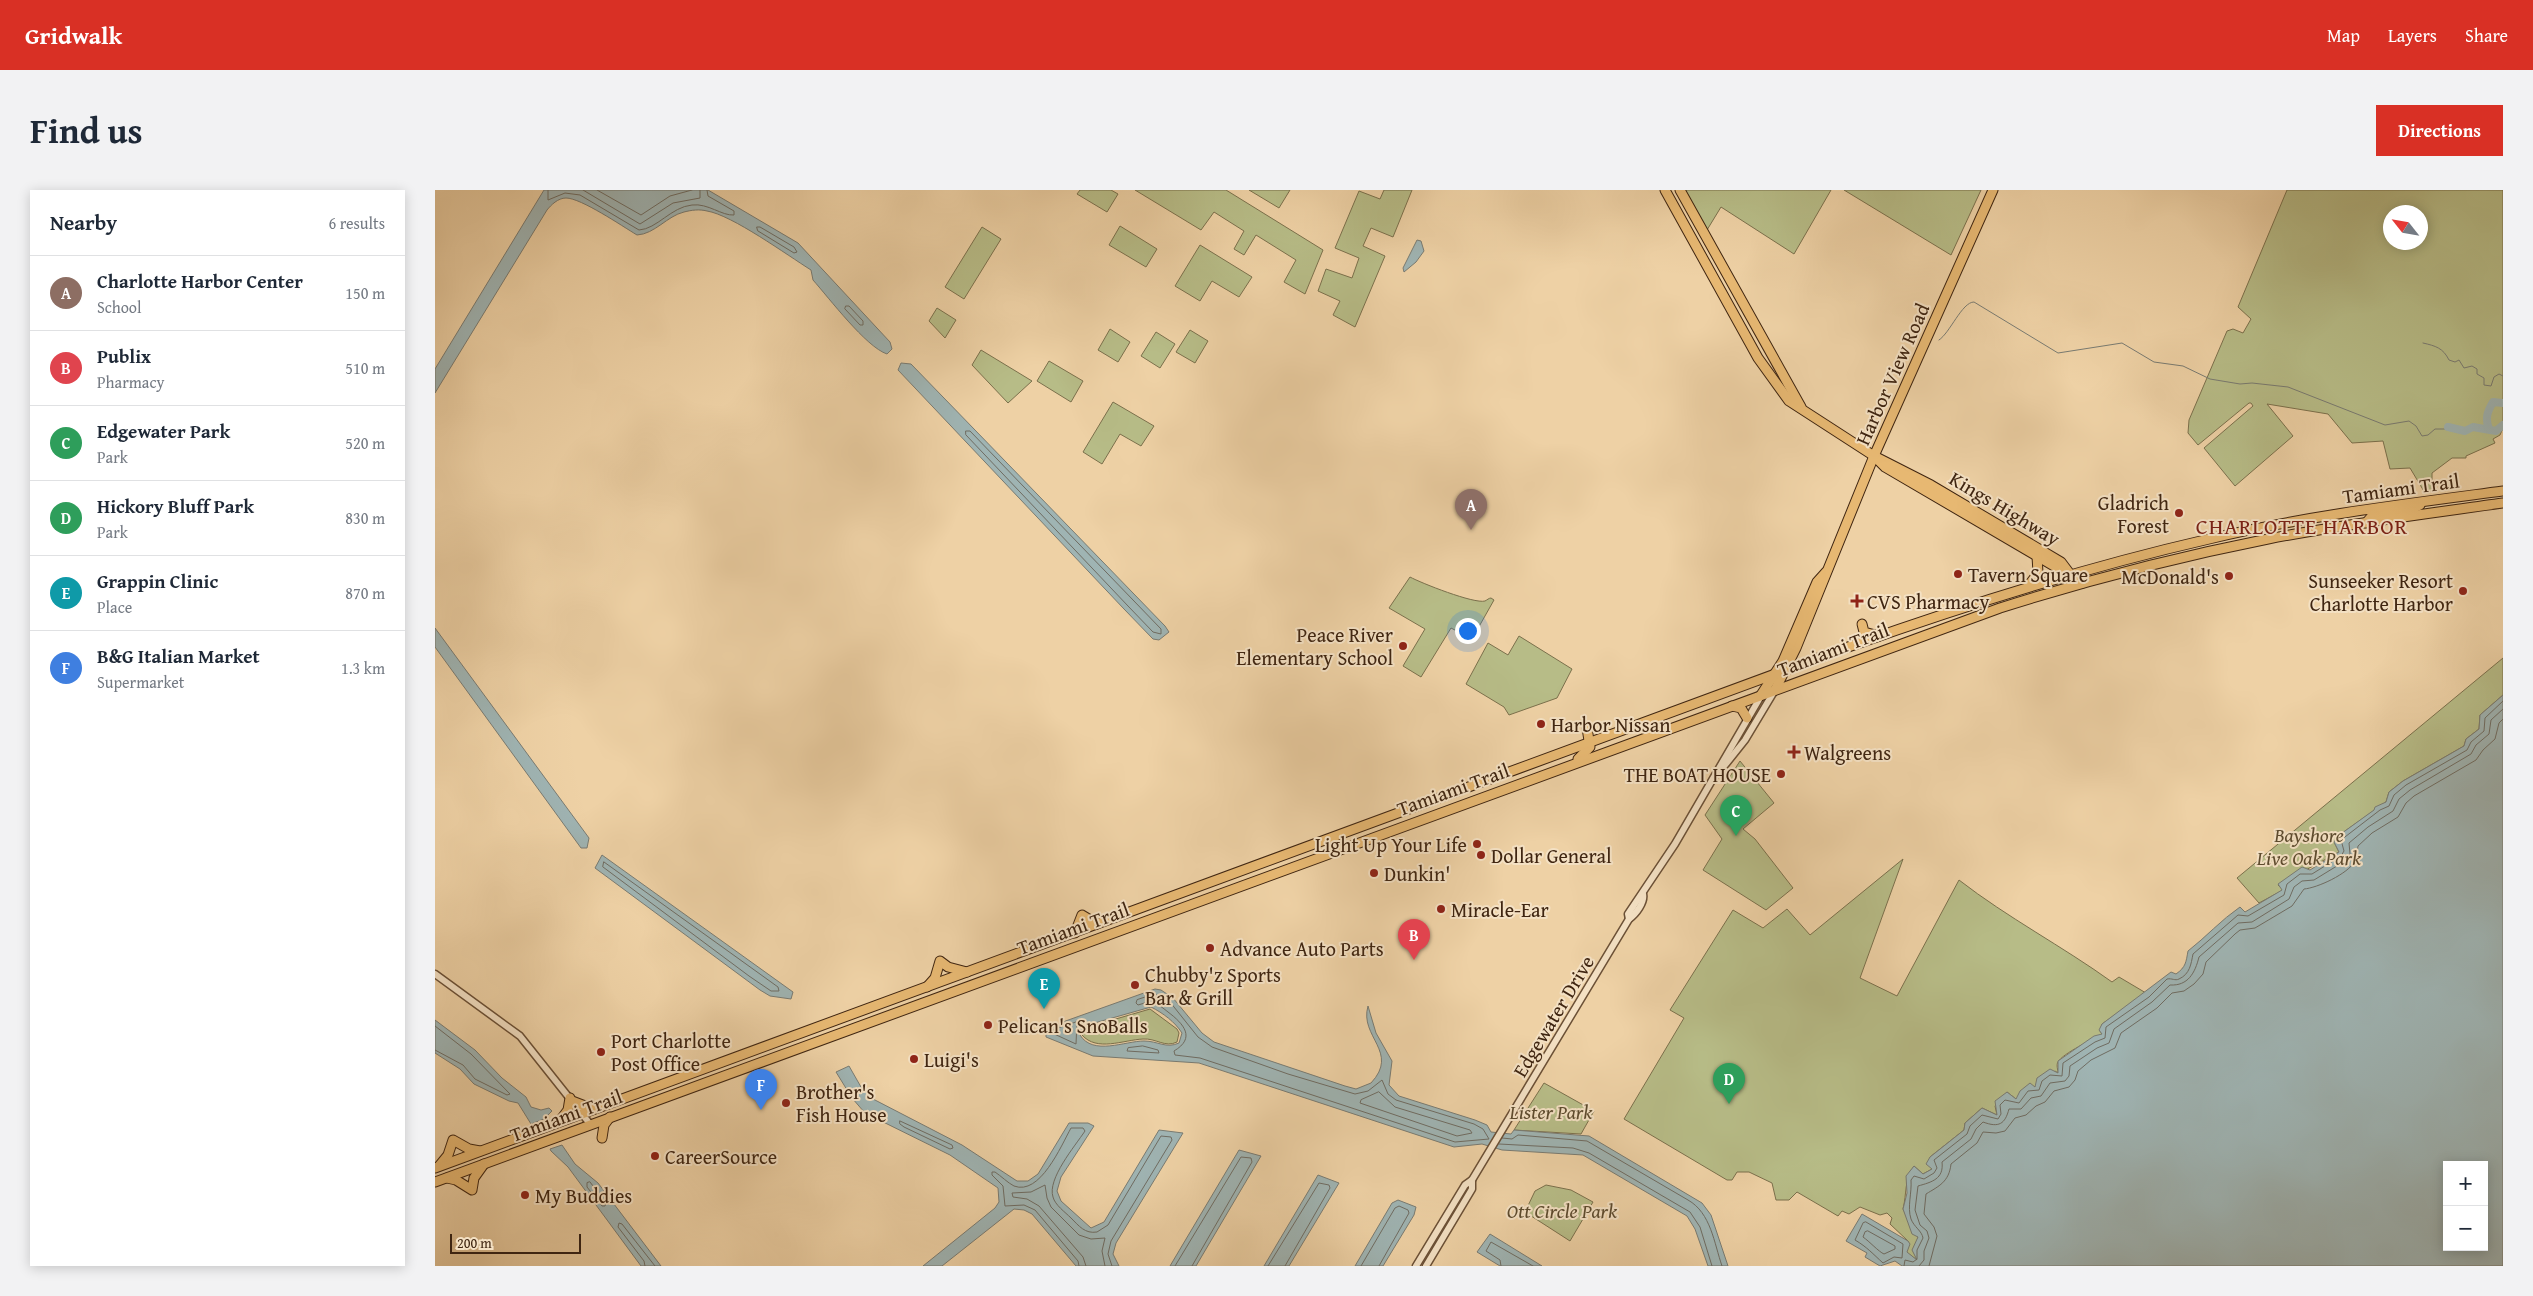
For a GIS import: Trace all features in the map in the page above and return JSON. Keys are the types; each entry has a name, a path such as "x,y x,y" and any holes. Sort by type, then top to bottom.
{"main road":[{"name":"Kings Highway","path":"1665,190 1760,362 1789,401 1874,456 1885,467 2001,532 2061,562 2070,574"},
{"name":"Kings Highway","path":"1680,190 1784,379 1796,395 1801,408"},
{"name":"Harbor View Road","path":"1775,690 1787,671 1874,456 1993,190"},
{"path":"1711,275 1723,269"},
{"path":"1737,321 1745,326 1761,353 1770,354"},
{"path":"1760,362 1771,366 1784,379"},
{"name":"Tamiami Trail","path":"437,1167 1946,613 2070,574 2209,539 2345,513 2503,491"},
{"path":"2366,523 2372,516 2410,510 2418,507 2421,502"},
{"name":"Tamiami Trail","path":"435,1182 1927,633 2083,583 2214,550 2327,529 2501,503"},
{"path":"2327,529 2345,513"},
{"name":"Kings Highway","path":"2001,532 2037,556 2070,574"},
{"path":"2029,586 2038,573 2037,556"},
{"name":"Harbor View Road","path":"1761,695 1775,675 1817,582 1826,572"},
{"path":"2070,574 2083,583"},
{"path":"1927,633 1933,623 1946,613"},
{"path":"1862,624 1864,632 1879,636"},
{"path":"1797,648 1800,657 1814,661"},
{"path":"1731,706 1741,708 1747,718"},
{"path":"1574,763 1587,751 1590,743 1587,728 1575,749"},
{"path":"1600,753 1605,743 1615,734"},
{"path":"1235,887 1256,866"},
{"path":"1211,896 1223,885 1228,876"},
{"path":"1075,932 1082,915 1097,924"},
{"path":"927,987 935,978 940,961 953,969 967,972"},
{"path":"558,1123 568,1110 571,1100 585,1106 599,1108"},
{"path":"602,1138 604,1125 610,1117"},
{"path":"437,1167 448,1155 453,1140 469,1149 481,1151"},
{"path":"445,1178 457,1180 472,1190 474,1178 485,1163"}],"street":[{"name":"Edgewater Drive","path":"1716,776 1745,740 1775,690"},
{"name":"Edgewater Drive","path":"1416,1266 1465,1185 1472,1180 1492,1148 1629,919 1639,907 1644,898 1643,894 1716,776 1761,695"},
{"path":"435,974 520,1036 590,1124"},
{"name":"Edgewater Drive","path":"1426,1266 1472,1189 1472,1180"}],"green space":[{"path":"1080,190 1111,190 1118,194 1107,212 1077,194"},
{"path":"1135,190 1226,190 1323,250 1305,294 1284,282 1296,260 1256,235 1244,255 1234,249 1244,231 1214,212 1201,230"},
{"path":"1249,190 1290,190 1279,208"},
{"path":"1384,190 1412,190 1393,237 1371,228 1363,246 1385,256 1355,327 1333,315 1340,301 1318,291 1326,269 1352,278 1359,258 1335,248 1359,191 1380,199"},
{"path":"1685,190 1831,190 1794,254 1721,207 1707,230"},
{"path":"1844,190 1981,190 1951,255"},
{"path":"2287,190 2503,190 2503,428 2500,435 2493,439 2495,443 2466,456 2466,458 2452,458 2432,473 2432,491 2425,493 2410,468 2390,469 2383,441 2352,443 2328,414 2267,404 2293,436 2235,486 2204,448 2253,406 2251,403 2198,445 2188,433 2189,420 2227,331 2233,329 2243,333 2251,319 2238,307"},
{"path":"1120,226 1157,249 1146,267 1109,245"},
{"path":"982,227 1001,239 964,299 945,287"},
{"path":"1200,245 1252,277 1239,297 1212,281 1200,301 1175,286"},
{"path":"937,308 956,320 945,338 929,321"},
{"path":"1110,329 1130,342 1118,362 1098,350"},
{"path":"1190,330 1208,341 1195,363 1176,352"},
{"path":"1156,332 1175,344 1160,368 1141,356"},
{"path":"981,350 1032,381 1008,403 972,365"},
{"path":"1049,361 1083,381 1071,402 1037,381"},
{"path":"1113,402 1154,426 1141,446 1120,434 1102,464 1083,452"},
{"path":"1410,577 1459,596 1479,601 1491,598 1494,600 1472,639 1451,628 1421,677 1403,666 1425,629 1389,608"},
{"path":"1519,636 1572,669 1557,698 1509,715 1504,707 1466,684 1488,643 1508,655"},
{"name":"Bayshore Live Oak Park","path":"2503,658 2503,695 2480,715 2479,729 2466,739 2464,746 2403,781 2389,792 2386,802 2338,836 2334,842 2339,852 2278,885 2283,890 2259,903 2237,878"},
{"path":"1740,761 1774,803 1743,829 1755,839 1793,888 1766,910 1703,870 1722,839 1705,815"},
{"path":"1903,859 1860,978 1897,996 1959,880 2112,982 2119,977 2146,993 2102,1024 2100,1031 2102,1034 2061,1058 2057,1063 2058,1073 2055,1071 2016,1099 2007,1092 1995,1106 1997,1115 1982,1108 1965,1123 1964,1130 1930,1157 1932,1169 1923,1174 1914,1166 1907,1182 1903,1209 1918,1237 1917,1260 1906,1252 1908,1241 1890,1224 1892,1218 1887,1213 1880,1215 1860,1207 1849,1214 1842,1211 1838,1216 1797,1192 1789,1200 1776,1200 1772,1183 1749,1172 1737,1172 1732,1180 1727,1180 1624,1119 1684,1018 1670,1010 1733,910 1763,928 1787,909 1810,935"},
{"path":"1150,1009 1177,1029 1179,1033 1177,1042 1168,1044 1143,1039 1103,1044 1088,1040 1082,1035 1085,1028"},
{"name":"Lister Park","path":"1544,1083 1594,1111 1581,1134 1514,1130"},
{"name":"Ott Circle Park","path":"1546,1185 1571,1190 1593,1202 1570,1241 1525,1212 1535,1191"}],"water":[{"path":"544,190 708,190 798,243 890,342 892,349 887,354 878,350 869,342 813,280 811,270 759,236 718,214 698,210 678,214 650,232 637,235 591,207 573,199 563,198 547,210 435,393 435,369"},
{"path":"1417,240 1421,241 1424,251 1416,262 1404,272 1403,268"},
{"path":"901,363 911,364 1169,632 1159,640 1153,639 898,370"},
{"path":"435,628 589,838 587,848 581,848 435,647"},
{"path":"2503,695 2503,1266 1902,1266 1895,1261 1880,1266 1865,1257 1867,1253 1846,1241 1862,1214 1908,1241 1910,1244 1907,1252 1917,1260 1912,1250 1918,1237 1912,1234 1903,1209 1907,1193 1906,1176 1914,1166 1923,1174 1932,1169 1926,1164 1930,1157 1964,1130 1965,1123 1982,1108 1997,1115 1995,1101 2007,1092 2016,1099 2020,1091 2030,1083 2035,1087 2037,1078 2050,1069 2058,1073 2058,1061 2094,1036 2102,1034 2099,1030 2102,1024 2171,972 2176,974 2182,969 2188,951 2233,912 2240,907 2245,912 2282,890 2278,884 2302,867 2310,870 2339,852 2334,842 2338,836 2374,810 2375,807 2386,802 2389,792 2403,781 2464,746 2466,739 2479,729 2480,715"},
{"path":"602,855 793,992 791,999 770,996 760,990 595,868"},
{"path":"1155,989 1161,990 1173,998 1202,1033 1214,1042 1356,1089 1371,1083 1379,1072 1381,1062 1377,1044 1369,1027 1367,1017 1368,1006 1376,1033 1392,1061 1389,1085 1399,1096 1475,1120 1487,1125 1491,1132 1511,1134 1514,1130 1589,1136 1702,1203 1711,1215 1728,1266 1708,1266 1695,1229 1687,1216 1583,1155 1502,1150 1482,1144 1454,1147 1199,1063 1093,1056 1046,1037 1046,1028","holes":["1151,1007 1164,1015 1179,1029 1182,1033 1179,1043 1166,1045 1144,1041 1101,1046 1093,1045 1080,1035 1084,1026"]},
{"path":"435,1020 475,1050 502,1078 526,1097 531,1107 541,1110 549,1108 552,1111 544,1119 531,1124 518,1103 509,1101 474,1084 460,1069 435,1053"},
{"path":"849,1066 861,1087 873,1099 962,1145 1017,1181 1028,1181 1038,1174 1069,1123 1088,1123 1094,1126 1061,1177 1057,1191 1061,1201 1091,1228 1104,1222 1159,1130 1183,1133 1116,1243 1113,1254 1119,1266 1076,1266 1032,1214 1024,1210 1014,1209 942,1266 923,1266 995,1208 999,1202 998,1188 950,1155 865,1113 852,1098 836,1072"},
{"path":"562,1145 575,1164 598,1183 661,1266 641,1266 568,1167 550,1149"},
{"path":"1239,1150 1261,1156 1196,1266 1170,1266"},
{"path":"1318,1175 1339,1183 1289,1266 1264,1266"},
{"path":"1398,1200 1416,1207 1414,1215 1383,1266 1355,1266 1392,1203"},
{"path":"1490,1234 1542,1266 1500,1266 1477,1252"}],"waterway":[{"path":"1939,340 1965,307 1974,302 2058,353 2122,343 2154,362 2183,366 2210,379 2240,384 2252,383 2288,387 2385,425 2409,421 2416,426 2422,436 2428,435 2435,429 2445,429 2448,427"},
{"path":"2423,343 2439,348 2449,360 2455,362 2459,360 2464,368 2472,366 2477,369 2477,374 2484,378 2484,385 2491,386 2494,377 2499,374 2503,376"},
{"path":"2489,429 2488,412 2493,402 2503,403"},
{"path":"2448,427 2465,431 2473,427 2496,431 2503,425"}],"place":[{"name":"Gladrich Forest","path":"2179,513"},
{"name":"Charlotte Harbor Center","path":"1471,530"},
{"name":"Tavern Square","path":"1958,574"},
{"name":"McDonald's","path":"2229,576"},
{"name":"Sunseeker Resort Charlotte Harbor","path":"2463,591"},
{"name":"CVS Pharmacy","path":"1857,601"},
{"name":"Peace River Elementary School","path":"1403,646"},
{"name":"Harbor Nissan","path":"1541,724"},
{"name":"Walgreens","path":"1794,752"},
{"name":"THE BOAT HOUSE","path":"1781,774"},
{"name":"Edgewater Park","path":"1736,836"},
{"name":"Light Up Your Life","path":"1477,844"},
{"name":"Dollar General","path":"1481,855"},
{"name":"Dunkin'","path":"1374,873"},
{"name":"Miracle-Ear","path":"1441,909"},
{"name":"Advance Auto Parts","path":"1210,948"},
{"name":"Publix","path":"1414,960"},
{"name":"Chubby'z Sports Bar & Grill","path":"1135,985"},
{"name":"Grappin Clinic","path":"1044,1009"},
{"name":"Pelican's SnoBalls","path":"988,1025"},
{"name":"Port Charlotte Post Office","path":"601,1052"},
{"name":"Luigi's","path":"914,1059"},
{"name":"Brother's Fish House","path":"786,1103"},
{"name":"Hickory Bluff Park","path":"1729,1104"},
{"name":"B&G Italian Market","path":"761,1110"},
{"name":"CareerSource","path":"655,1156"},
{"name":"My Buddies","path":"525,1195"}],"district":[{"name":"CHARLOTTE HARBOR","path":"2302,526"}]}
